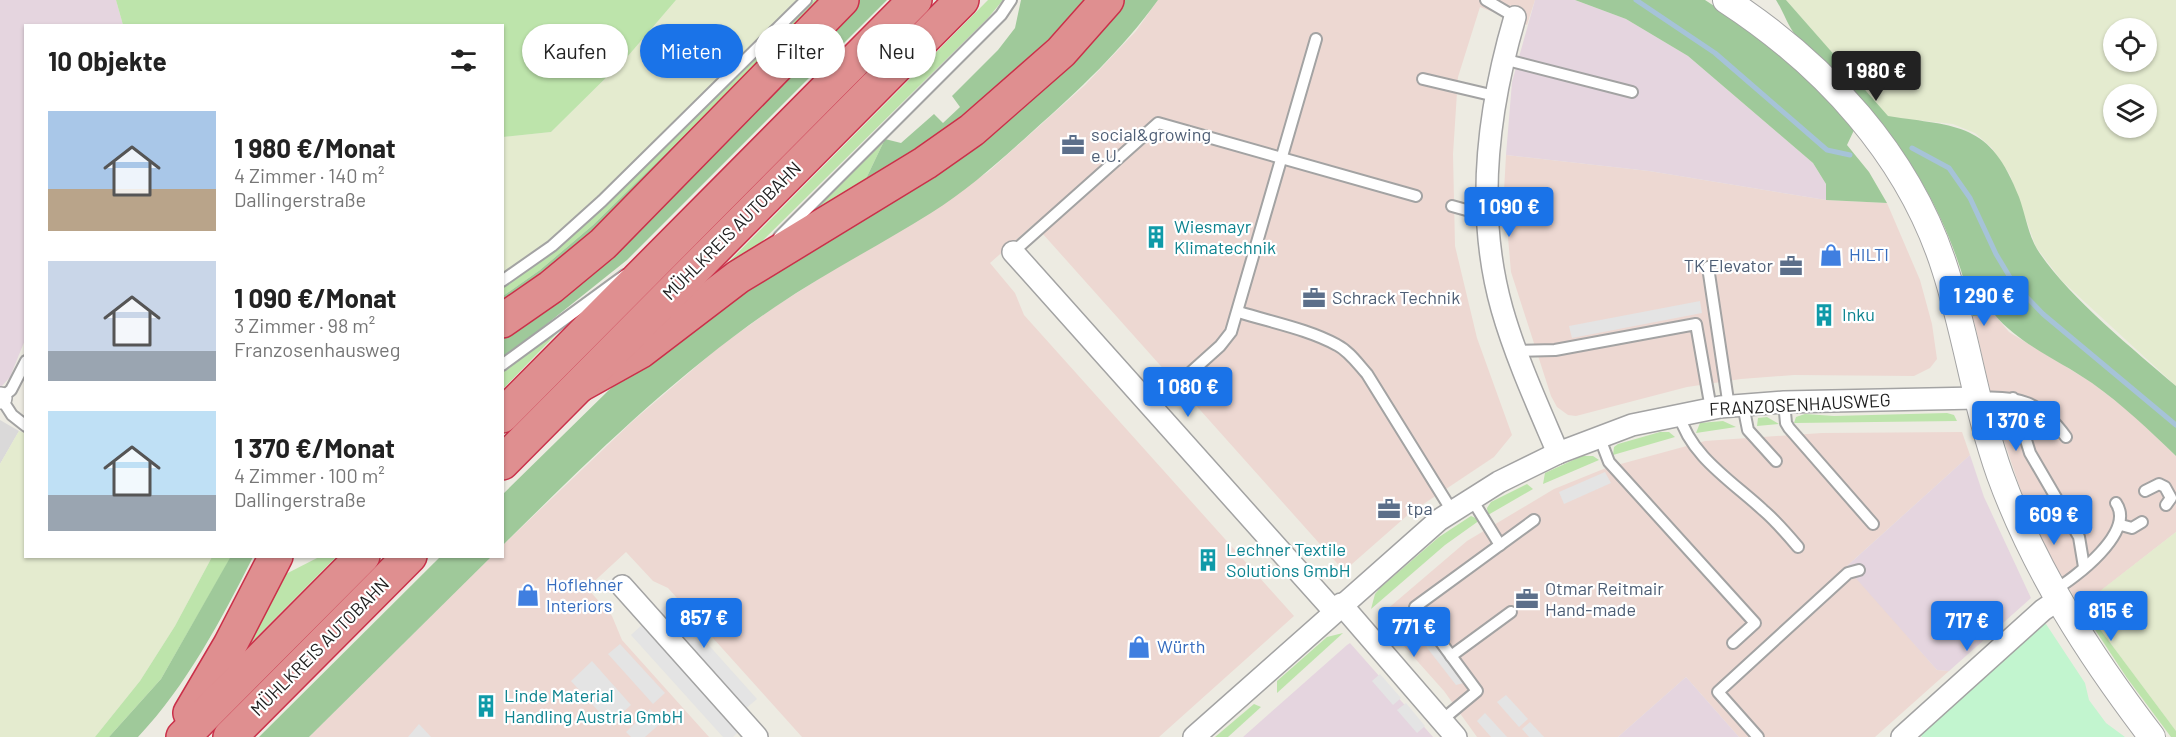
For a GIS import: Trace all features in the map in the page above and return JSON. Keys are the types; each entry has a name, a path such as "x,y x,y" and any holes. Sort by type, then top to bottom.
{"highway":[{"path":"504,320 551,287 603,244 842,0"},
{"name":"MÜHLKREIS AUTOBAHN","path":"504,414 915,0"},
{"name":"MÜHLKREIS AUTOBAHN","path":"504,461 962,0"},
{"path":"580,385 641,351 738,277 925,163 972,130 1052,59 1107,0"},
{"name":"MÜHLKREIS AUTOBAHN","path":"183,737 361,558"},
{"name":"MÜHLKREIS AUTOBAHN","path":"230,737 408,558"},
{"path":"177,737 280,559"}],"street":[{"path":"1726,0 1815,69 1871,129 1900,172 1930,229 1945,268 1977,398 2000,474 2055,595 2096,660 2152,737"},
{"path":"1515,17 1495,96 1489,145 1488,216 1494,272 1502,310 1558,453"},
{"path":"1013,252 1152,407 1456,737"},
{"name":"FRANZOSENHAUSWEG","path":"1194,737 1338,608 1452,511 1471,498 1558,453 1599,436 1679,414 1728,407 1784,402 1977,398"},
{"path":"622,586 757,737"},
{"path":"1902,737 2043,610 2055,595"}],"lane":[{"path":"504,280 552,246 602,201 806,0"},
{"path":"738,277 1001,15 1011,0"},
{"path":"1486,0 1515,17"},
{"path":"1152,407 1220,346 1231,332 1239,312 1316,39"},
{"path":"1503,59 1632,92"},
{"path":"1423,79 1495,96"},
{"path":"1013,252 1158,123 1416,196"},
{"path":"1452,206 1488,216"},
{"path":"504,363 613,281 662,256"},
{"path":"1708,267 1728,407"},
{"path":"1239,312 1338,345 1353,357 1367,374 1452,511"},
{"path":"1517,351 1555,350 1696,324 1728,407 1776,461"},
{"path":"24,365 11,390 1,398 12,415 24,424"},
{"path":"1977,398 2013,398 2043,410 2066,437"},
{"path":"2013,398 2030,453 2079,537 2084,567"},
{"path":"1784,402 1786,423 1789,428 1873,524"},
{"path":"1679,414 1683,430 1702,453 1766,512 1798,547"},
{"path":"1599,436 1609,462 1755,623 1733,643"},
{"path":"2145,491 2159,484 2165,487 2171,498 2166,505"},
{"path":"1471,498 1500,545"},
{"path":"2055,595 2114,538 2121,525 2121,506"},
{"path":"1442,720 1477,690 1415,607 1534,520"},
{"path":"2121,525 2132,528 2142,522"},
{"path":"1758,737 1718,692 1848,573 1859,570"},
{"path":"1451,656 1511,612"}],"shaded area":[{"path":"0,0 116,0 123,24 24,24 24,342 10,377 0,388"},
{"path":"1158,0 1535,0 1527,25 1480,7 1458,77 1453,154 1455,246 1477,338 1512,435 1494,457 1410,513 1344,571 1034,224 990,263 1015,293 1024,315 1294,616 1159,737 802,737 668,588 653,581 626,552 587,588 612,616 622,640 709,737 309,737 490,558 504,558 504,544 634,420 719,347 776,306 988,172 1085,85 1136,31"},
{"path":"1535,0 1575,0 1626,19 1688,56 1813,163 1826,184 1826,200 1649,171 1506,155 1512,82"},
{"path":"1506,155 1649,171 1826,200 1887,203 1920,280 1932,324 1937,359 1930,368 1914,376 1794,375 1741,379 1687,387 1576,416 1568,415 1557,407 1551,396 1511,272 1504,191"},
{"path":"1700,301 1702,313 1572,338 1569,326"},
{"path":"1994,314 2009,332 2091,382 2130,412 2176,456 2176,532 2080,607 2053,561 2023,497 1997,420 1973,316"},
{"path":"0,420 19,431 0,464"},
{"path":"1962,432 1970,455 1847,566 1937,670 1949,671 1875,737 1739,737 1686,677 1618,737 1477,737 1444,691 1378,617 1467,541 1554,489 1606,468 1705,441 1822,433"},
{"path":"1970,455 1984,497 2031,598 1949,671 1937,670 1846,567"},
{"path":"1605,472 1611,483 1564,504 1559,492"},
{"path":"670,602 757,699 745,709 658,612"},
{"path":"1419,620 1467,682 1456,685 1407,622"},
{"path":"643,624 739,731 733,737 723,737 631,635"},
{"path":"1350,643 1433,737 1243,737 1347,645"},
{"path":"620,644 665,693 653,704 608,654"},
{"path":"592,661 631,705 610,724 571,681"},
{"path":"1380,674 1401,698 1393,705 1372,681"},
{"path":"1686,677 1739,737 1618,737"},
{"path":"1506,695 1528,719 1519,727 1497,702"},
{"path":"1406,703 1425,726 1417,733 1397,710"},
{"path":"650,709 662,722 645,737 631,737 626,732"},
{"path":"1485,713 1507,737 1491,737 1477,721"},
{"path":"1530,722 1544,737 1529,737 1522,729"},
{"path":"419,724 431,737 408,737"}],"green space":[{"path":"116,0 676,0 655,24 640,24 640,42 628,56 628,24 522,24 522,78 606,78 551,132 504,137 504,24 123,24"},
{"path":"676,0 800,0 776,24 755,24 755,44 743,56 743,24 655,24"},
{"path":"814,0 831,0 820,2 798,24 789,24"},
{"path":"853,0 887,0 863,24 857,24 857,30 845,42 845,24 828,24"},
{"path":"988,0 1003,0 936,69 936,53"},
{"path":"1021,0 1099,0 1003,94 863,185 885,139 901,143 934,114 943,123 960,107 952,96 998,50 1015,28"},
{"path":"1122,0 1158,0 1130,36 1099,69 1009,153 971,185 912,225 794,295 738,333 633,420 504,544 504,493 609,390 657,350"},
{"path":"1575,0 1705,0 1749,29 1810,82 1855,128 1847,145 1869,172 1887,203 1826,200 1826,184 1813,163 1688,56 1626,19"},
{"path":"1776,0 1786,0 1888,116 1934,123 1969,132 1984,141 1996,154 2008,172 2019,197 2034,243 2050,267 2101,321 2176,386 2176,456 2103,391 2016,335 1994,314 1973,316 1958,262 1924,185 1893,139 1875,118 1796,36"},
{"path":"1786,0 2176,0 2176,386 2062,281 2036,247 2010,175 1992,148 1975,133 1953,124 1888,117"},
{"path":"640,42 640,78 720,78 596,200 545,246 504,274 504,137 551,132 606,78 628,78 628,56"},
{"path":"755,57 755,66 743,78 743,69"},
{"path":"755,66 755,72 644,191 504,309 504,295 540,270 593,225"},
{"path":"734,78 743,78 593,225 540,270 504,295 504,287 563,244"},
{"path":"770,78 809,78 627,260 504,358 504,329"},
{"path":"911,78 927,78 731,272 689,302"},
{"path":"885,139 863,185 778,243"},
{"path":"571,319 504,388 504,369"},
{"path":"1947,413 1954,415 1957,421 1794,423 1796,417 1805,414 1834,416"},
{"path":"1767,417 1779,424 1757,426 1758,418"},
{"path":"1723,421 1736,427 1696,433 1700,423"},
{"path":"19,431 24,433 24,558 211,558 175,626 140,681 95,737 0,737 0,464"},
{"path":"1660,432 1669,432 1675,437 1613,455 1614,447 1618,444"},
{"path":"1582,456 1593,456 1599,460 1543,484 1545,473"},
{"path":"1527,484 1533,489 1488,515 1487,508 1491,502"},
{"path":"1471,516 1480,520 1445,545 1371,609 1375,594 1380,588 1439,537"},
{"path":"2176,532 2176,731 2082,605"},
{"path":"211,558 230,558 161,679 109,737 95,737 140,681 175,626"},
{"path":"230,558 252,558 202,651 156,717 138,737 109,737 161,679"},
{"path":"317,558 335,558 228,666 280,577"},
{"path":"439,558 490,558 309,737 259,737"},
{"path":"2082,605 2176,731 2176,737 2171,737 2127,678 2080,607"},
{"path":"2046,624 2085,683 2089,700 2106,723 2125,737 1922,737 1919,733 2037,625"},
{"path":"1343,633 1277,693 1277,681 1327,637"},
{"path":"1254,704 1261,707 1228,737 1215,737"}],"waterway":[{"path":"1636,0 1715,53 1827,150 1850,155"},
{"path":"1912,148 1949,168 1970,198 1996,254 2014,284 2043,314 2176,425"}],"place":[{"name":"social&growing e.U.","path":"1073,145"},
{"name":"Wiesmayr Klimatechnik","path":"1156,237"},
{"name":"HILTI","path":"1831,255"},
{"name":"TK Elevator","path":"1791,266"},
{"name":"Schrack Technik","path":"1314,298"},
{"name":"Inku","path":"1824,315"},
{"name":"tpa","path":"1389,509"},
{"name":"Lechner Textile Solutions GmbH","path":"1208,560"},
{"name":"Hoflehner Interiors","path":"528,595"},
{"name":"Otmar Reitmair Hand-made","path":"1527,599"},
{"name":"Würth","path":"1139,647"},
{"name":"Linde Material Handling Austria GmbH","path":"486,706"}]}
